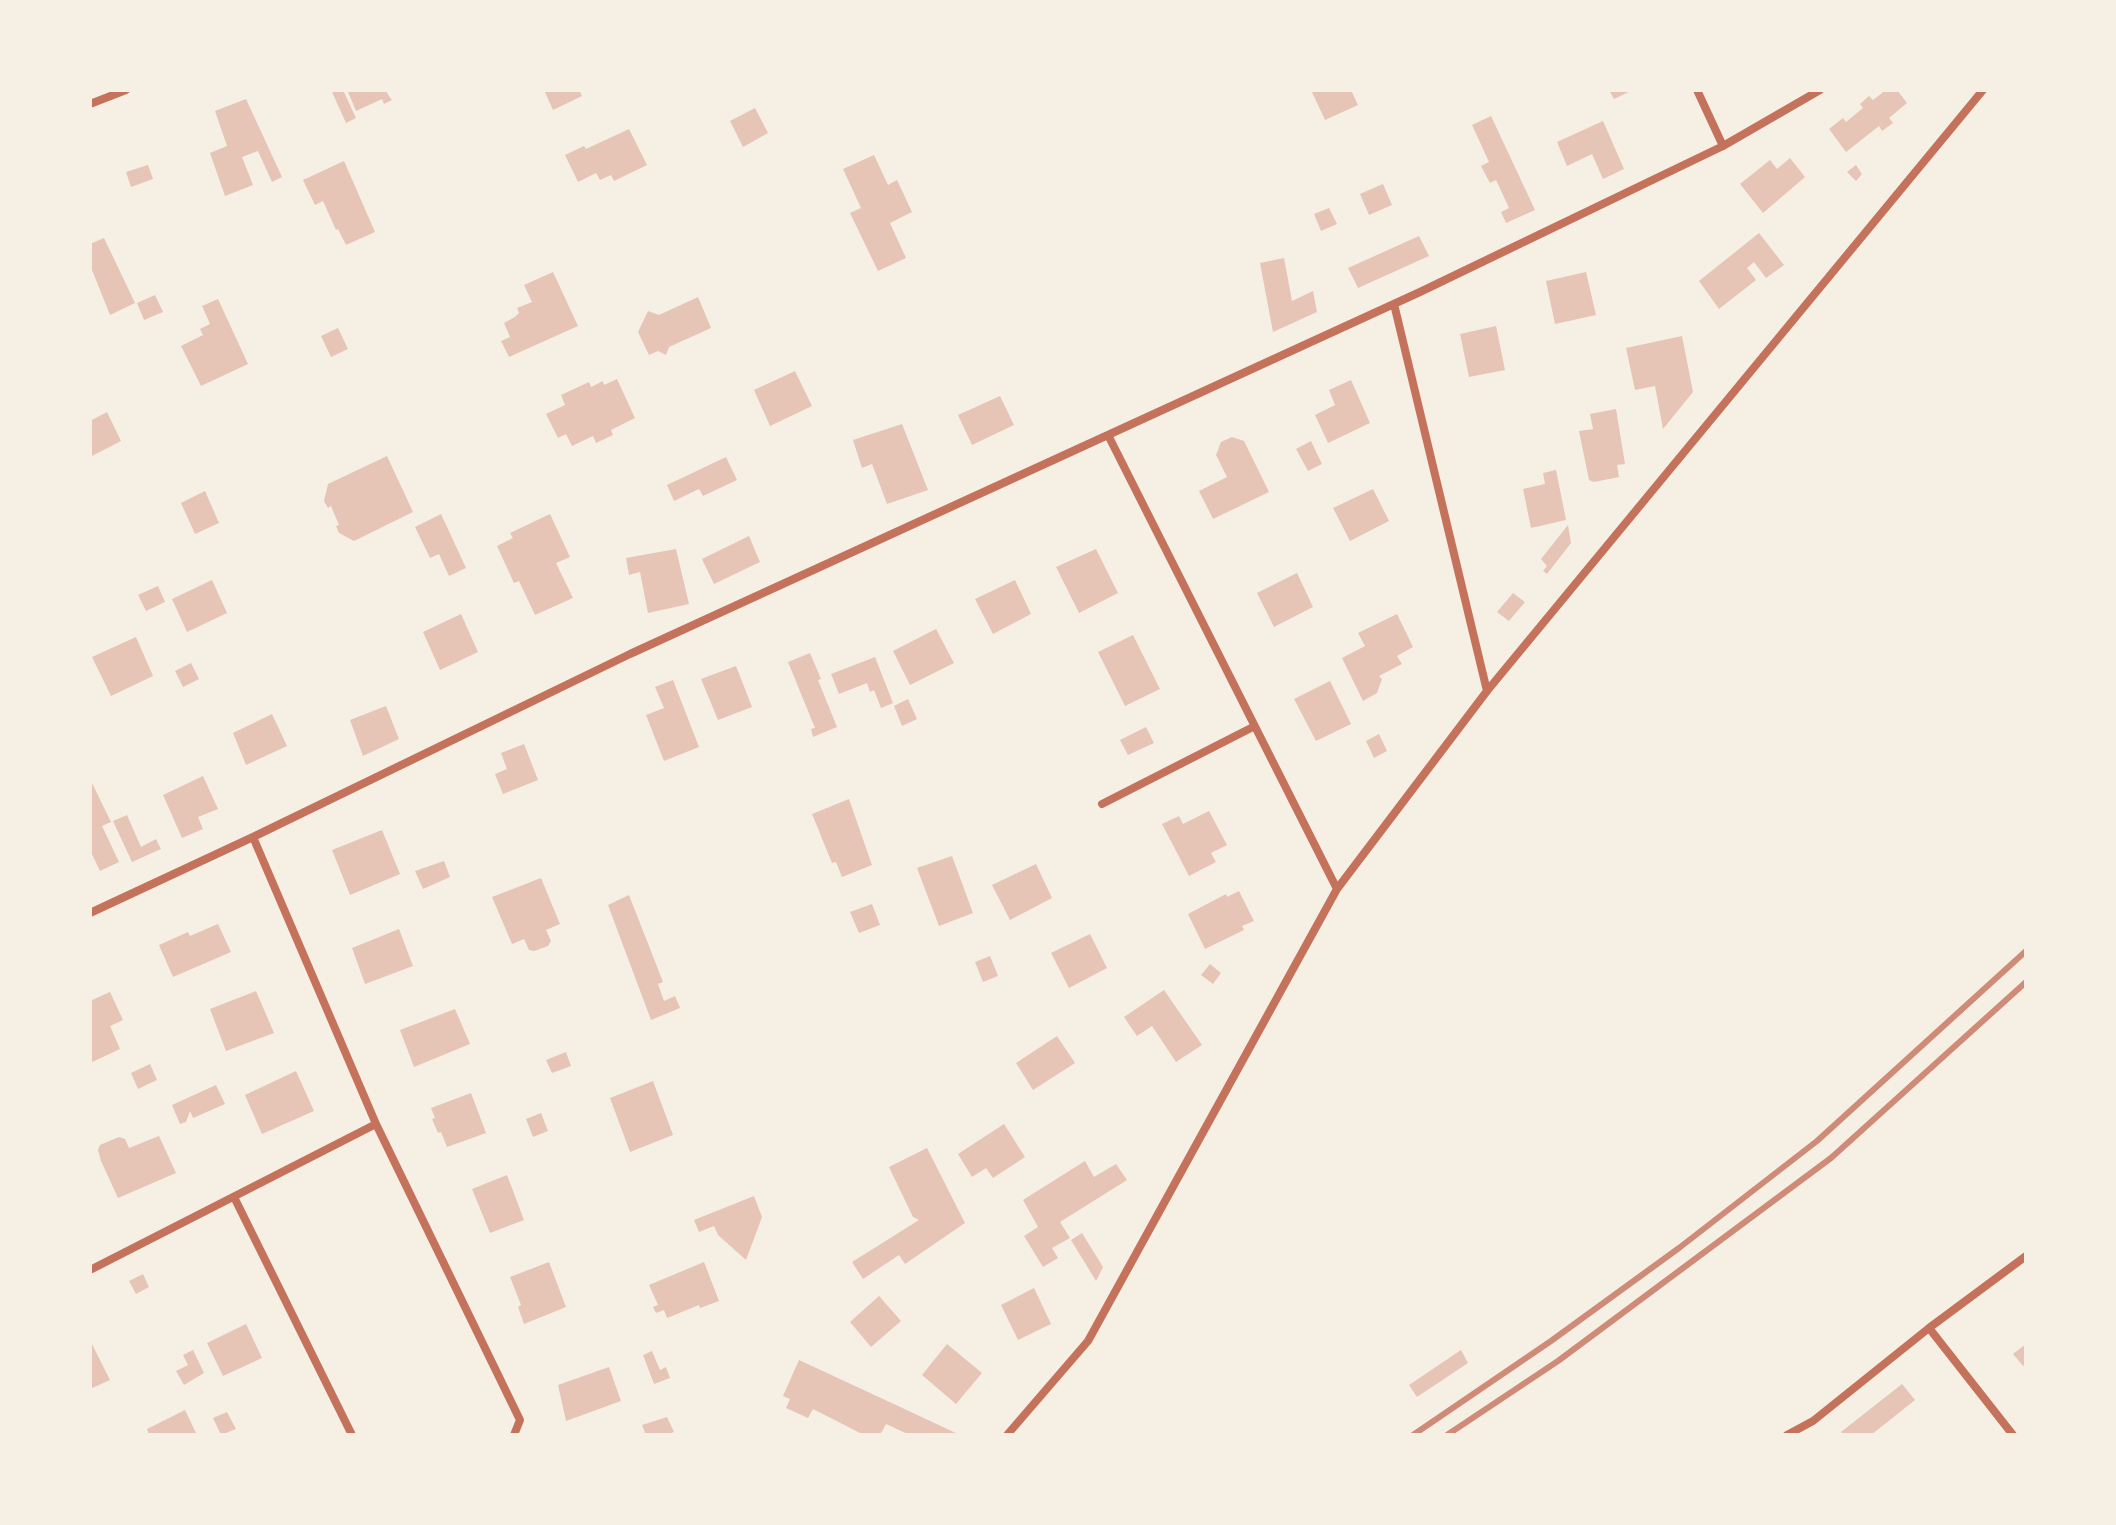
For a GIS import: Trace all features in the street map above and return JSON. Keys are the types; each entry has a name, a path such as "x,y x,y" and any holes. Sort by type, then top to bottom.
{"street":[{"path":"90,104 126,90"},
{"path":"1697,90 1723,146"},
{"path":"90,913 630,654 1394,304 1723,146 1820,90"},
{"path":"1007,1435 1088,1341 1337,889 1487,691 1983,90"},
{"path":"1394,304 1487,691"},
{"path":"1108,435 1337,889"},
{"path":"1102,804 1253,727"},
{"path":"253,837 376,1124 520,1420 514,1435"},
{"path":"90,1270 376,1124"},
{"path":"234,1197 352,1435"},
{"path":"1787,1435 1813,1421 1929,1328 2026,1256"},
{"path":"1929,1328 2013,1435"}],"building":[{"path":"343,90 356,118 346,123 332,92"},
{"path":"385,90 392,100 384,104 382,99 356,111 348,92"},
{"path":"544,90 579,90 582,96 553,110"},
{"path":"1311,90 1351,90 1358,105 1325,120"},
{"path":"1609,90 1633,90 1614,99"},
{"path":"1886,90 1897,90 1907,103 1889,118 1893,123 1882,131 1879,126 1846,152 1829,129 1843,118 1846,122 1863,108 1860,104 1869,96 1873,100"},
{"path":"246,99 282,177 272,182 258,151 242,157 253,185 225,196 210,153 227,146 215,111"},
{"path":"755,108 768,133 743,147 730,121"},
{"path":"1491,116 1535,210 1506,223 1501,212 1509,208 1496,180 1490,183 1481,166 1489,162 1472,125"},
{"path":"1603,121 1624,169 1603,179 1592,154 1567,166 1557,142"},
{"path":"629,129 647,165 614,181 611,175 600,180 596,173 578,182 565,155"},
{"path":"874,155 888,185 897,180 912,212 890,223 906,258 878,271 850,213 861,208 843,169"},
{"path":"1790,158 1805,177 1763,213 1740,184 1770,160 1777,169"},
{"path":"344,161 375,232 346,245 323,201 315,205 303,180"},
{"path":"148,165 153,179 131,187 126,172"},
{"path":"1856,165 1862,174 1856,181 1847,172"},
{"path":"1383,184 1392,205 1369,215 1360,194"},
{"path":"1329,208 1337,224 1321,231 1314,214"},
{"path":"1759,233 1784,265 1766,278 1754,262 1747,268 1756,280 1719,309 1699,281"},
{"path":"1419,236 1429,256 1358,288 1348,268"},
{"path":"104,238 135,303 110,315 90,265 90,244"},
{"path":"1284,258 1292,301 1313,291 1317,312 1273,332 1260,263"},
{"path":"553,272 578,326 509,357 501,341 510,337 504,323 519,313 517,308 532,302 524,285"},
{"path":"1586,272 1596,315 1555,324 1546,281"},
{"path":"155,295 163,312 144,320 137,303"},
{"path":"698,297 711,328 669,347 666,355 658,351 649,355 638,332 648,311 659,315"},
{"path":"218,299 248,364 201,386 181,346 203,335 200,329 210,324 202,306"},
{"path":"1496,326 1505,370 1469,377 1460,334"},
{"path":"338,328 348,349 331,357 321,336"},
{"path":"1682,336 1693,392 1663,429 1655,386 1635,390 1626,348"},
{"path":"795,371 812,406 770,426 754,390"},
{"path":"617,379 635,418 611,430 613,435 596,443 593,436 572,446 566,434 558,438 546,414 565,405 561,395 589,382 591,387"},
{"path":"1351,380 1370,423 1328,443 1315,415 1335,405 1329,390"},
{"path":"1000,396 1014,425 972,445 958,415"},
{"path":"1616,409 1625,464 1617,465 1619,477 1594,482 1589,480 1579,431 1593,429 1590,414"},
{"path":"107,412 121,441 90,457 90,421"},
{"path":"902,424 928,490 887,504 872,464 862,468 853,440"},
{"path":"1232,437 1244,441 1269,492 1213,519 1199,491 1227,477 1216,455 1221,442"},
{"path":"1311,441 1322,464 1308,471 1296,449"},
{"path":"387,456 413,512 354,541 339,533 331,506 328,508 324,501 328,484"},
{"path":"726,457 737,480 703,496 699,489 674,501 667,485"},
{"path":"1556,470 1566,520 1531,528 1523,489 1545,484 1543,473"},
{"path":"1373,489 1389,521 1350,541 1333,508"},
{"path":"205,491 219,523 195,534 181,503"},
{"path":"441,514 466,568 449,576 439,554 430,558 415,527"},
{"path":"550,514 570,557 556,563 573,598 535,615 519,581 514,583 497,546 513,538 510,533"},
{"path":"1568,525 1571,543 1547,574 1543,571 1547,566 1541,559"},
{"path":"749,536 760,562 714,584 702,559"},
{"path":"676,549 689,604 648,613 640,572 629,575 626,558"},
{"path":"1096,549 1118,593 1079,613 1056,567"},
{"path":"1297,573 1313,607 1274,627 1257,593"},
{"path":"212,580 227,613 187,632 172,599"},
{"path":"1015,580 1031,614 993,634 975,599"},
{"path":"158,586 165,602 146,611 138,595"},
{"path":"1513,593 1525,602 1509,621 1497,612"},
{"path":"461,614 478,652 440,670 423,632"},
{"path":"1397,614 1413,647 1397,656 1402,664 1379,676 1382,679 1377,693 1363,701 1342,658 1365,646 1358,633"},
{"path":"936,629 954,663 910,685 893,651"},
{"path":"1133,635 1160,689 1125,706 1098,652"},
{"path":"136,637 153,676 111,696 92,657"},
{"path":"810,653 837,727 813,737 811,729 815,728 788,662"},
{"path":"875,657 893,703 881,708 874,690 870,692 867,683 839,694 831,674"},
{"path":"191,663 199,679 183,687 175,671"},
{"path":"736,666 752,707 718,720 701,679"},
{"path":"673,680 699,747 664,761 646,715 664,708 655,687"},
{"path":"1330,681 1351,724 1316,741 1294,699"},
{"path":"908,699 917,719 902,726 894,706"},
{"path":"386,706 399,739 363,756 350,720"},
{"path":"272,714 287,746 246,765 233,733"},
{"path":"1146,727 1154,743 1128,755 1120,740"},
{"path":"1379,734 1387,751 1374,758 1366,741"},
{"path":"524,744 538,780 503,794 495,774 507,769 501,753"},
{"path":"203,776 218,809 198,817 203,829 182,838 163,795"},
{"path":"90,779 111,822 102,826 119,862 100,871 90,850"},
{"path":"849,799 872,865 842,877 836,862 832,863 812,814"},
{"path":"1209,811 1227,845 1211,853 1216,862 1189,876 1162,824 1179,816 1183,824"},
{"path":"127,815 141,847 156,839 161,849 132,862 113,821"},
{"path":"382,830 400,874 350,895 332,850"},
{"path":"952,856 973,913 939,926 917,868"},
{"path":"444,861 450,877 423,889 415,871"},
{"path":"1036,864 1052,898 1010,920 992,885"},
{"path":"541,878 560,924 546,930 551,941 548,946 534,951 529,950 524,939 512,944 492,897"},
{"path":"1239,891 1254,921 1242,926 1244,930 1205,949 1188,914 1226,894 1227,897"},
{"path":"629,895 663,982 658,984 664,1001 675,996 680,1008 651,1020 608,905"},
{"path":"872,904 880,925 859,933 850,912"},
{"path":"218,924 231,952 173,977 159,945 188,932 190,936"},
{"path":"399,929 413,966 365,984 352,948"},
{"path":"1090,934 1107,968 1069,988 1051,953"},
{"path":"990,956 998,976 983,982 975,962"},
{"path":"1210,964 1221,973 1213,984 1201,975"},
{"path":"1164,990 1202,1045 1176,1062 1152,1026 1137,1036 1124,1017"},
{"path":"256,991 274,1033 226,1051 210,1009"},
{"path":"110,992 123,1020 110,1026 120,1049 90,1063 90,1001"},
{"path":"455,1009 470,1044 414,1067 400,1030"},
{"path":"1057,1036 1075,1063 1033,1090 1016,1063"},
{"path":"566,1052 571,1066 552,1073 546,1060"},
{"path":"150,1064 157,1080 138,1089 131,1073"},
{"path":"296,1071 314,1111 262,1134 245,1095"},
{"path":"653,1081 673,1135 630,1152 610,1098"},
{"path":"216,1085 225,1104 193,1118 190,1111 186,1122 180,1124 172,1105"},
{"path":"471,1093 486,1133 447,1147 432,1119 435,1118 431,1108"},
{"path":"541,1113 548,1131 533,1137 526,1119"},
{"path":"1004,1124 1025,1157 993,1178 986,1168 972,1177 958,1154"},
{"path":"159,1136 176,1173 118,1198 101,1161 100,1145 119,1137 125,1139 129,1148"},
{"path":"927,1148 965,1223 905,1264 899,1255 863,1279 852,1262 919,1220 913,1217 889,1167"},
{"path":"1085,1161 1094,1177 1116,1164 1127,1180 1060,1222 1070,1238 1052,1248 1058,1258 1043,1267 1024,1236 1038,1227 1023,1200"},
{"path":"507,1175 524,1220 490,1233 472,1189"},
{"path":"754,1196 762,1217 746,1260 718,1235 714,1226 699,1232 694,1220"},
{"path":"1082,1233 1103,1267 1096,1281 1071,1240"},
{"path":"549,1262 566,1307 524,1324 518,1307 521,1305 510,1277"},
{"path":"704,1262 719,1301 700,1308 699,1305 667,1318 664,1310 656,1313 653,1307 658,1305 649,1285"},
{"path":"143,1274 149,1287 136,1294 129,1281"},
{"path":"1034,1288 1051,1324 1018,1340 1001,1305"},
{"path":"879,1296 901,1321 871,1347 850,1322"},
{"path":"246,1324 262,1358 223,1376 207,1343"},
{"path":"947,1344 982,1373 956,1404 922,1375"},
{"path":"2026,1344 2026,1364 2023,1366 2013,1354"},
{"path":"90,1345 110,1380 90,1389"},
{"path":"193,1350 204,1373 184,1385 176,1371 188,1365 183,1355"},
{"path":"1461,1350 1468,1363 1417,1397 1409,1385"},
{"path":"652,1351 660,1370 666,1367 670,1378 654,1384 643,1355"},
{"path":"799,1360 960,1435 910,1435 886,1424 880,1435 864,1435 813,1409 808,1418 786,1408 790,1399 783,1396"},
{"path":"609,1367 621,1401 566,1421 558,1385"},
{"path":"1902,1384 1915,1400 1871,1435 1844,1435 1841,1432"},
{"path":"185,1410 197,1435 149,1435 147,1429"},
{"path":"227,1412 236,1429 221,1435 213,1418"},
{"path":"667,1417 674,1432 646,1435 642,1425"}],"railway":[{"path":"1413,1435 1551,1341 1679,1248 1817,1141 2026,951"},
{"path":"1447,1435 1558,1361 1831,1158 2026,982"}]}
